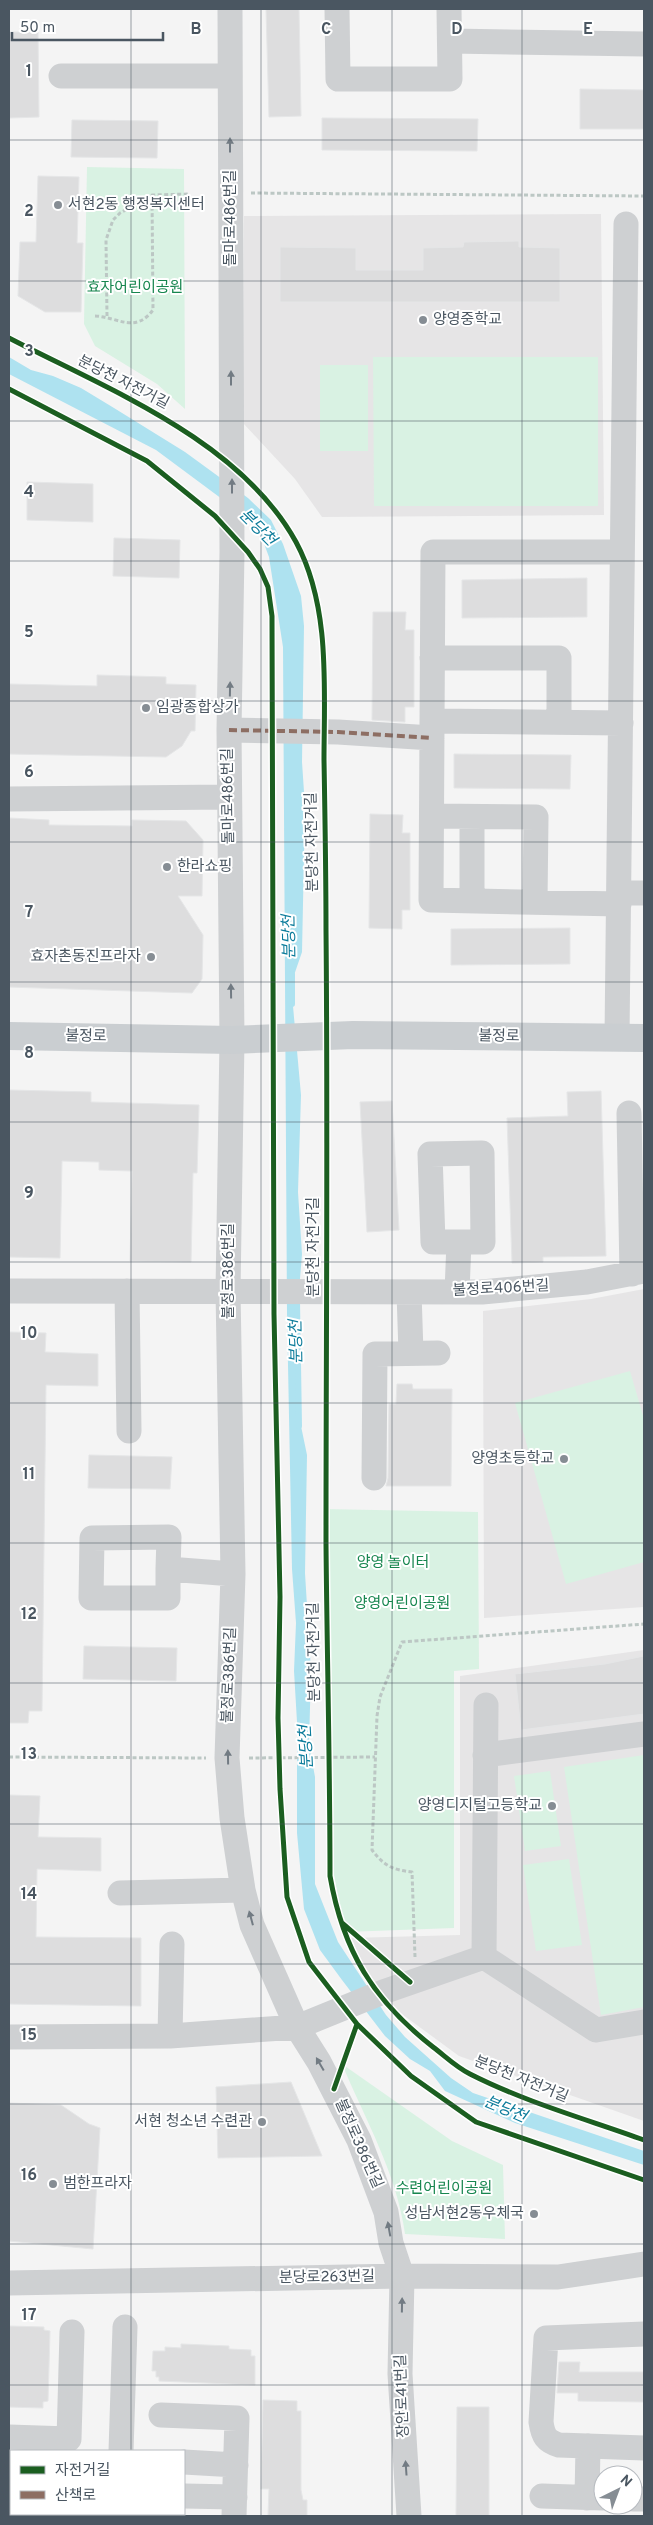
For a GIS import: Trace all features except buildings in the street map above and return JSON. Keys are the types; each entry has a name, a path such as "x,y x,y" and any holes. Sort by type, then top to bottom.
{"main road":[{"name":"불정로","path":"9,1036 242,1040 353,1035 644,1038"}],"street":[{"name":"돌마로486번길","path":"230,9 232,730 229,797 242,1040"},
{"path":"338,9 338,79 450,79 449,9"},
{"path":"450,41 644,44"},
{"path":"61,76 230,76"},
{"path":"617,1038 622,552 634,476 626,224"},
{"path":"622,552 433,552 431,900 536,902 619,898 644,893"},
{"path":"432,658 559,658 559,722"},
{"path":"232,730 338,732 559,722 621,723"},
{"path":"9,799 229,797"},
{"path":"432,816 536,817 536,902"},
{"path":"472,817 472,901"},
{"name":"불정로386번길","path":"242,1040 233,1574 237,1758 232,1818 243,1890 252,1925 303,2024 319,2062 362,2148 386,2212 391,2242 402,2276"},
{"path":"629,1113 638,1273"},
{"path":"458,1292 459,1242"},
{"name":"불정로406번길","path":"9,1291 458,1292 515,1290 638,1273"},
{"path":"127,1291 129,1431"},
{"path":"409,1292 411,1353"},
{"path":"374,1478 375,1354 438,1352"},
{"path":"168,1569 233,1574"},
{"path":"484,1957 486,1705"},
{"path":"485,1755 644,1734"},
{"path":"120,1893 243,1890"},
{"path":"170,2036 172,1944"},
{"path":"9,2037 170,2036 303,2024 383,1992 484,1957"},
{"path":"484,1957 596,2030 644,2022"},
{"name":"분당로263번길","path":"9,2283 402,2276 558,2277 644,2264"},
{"name":"장안로41번길","path":"402,2276 400,2374 409,2516"},
{"path":"121,2450 125,2327"},
{"path":"9,2437 69,2439 72,2332"},
{"path":"644,2334 546,2338 541,2422 543,2433 549,2442 559,2445 644,2448"},
{"path":"161,2415 238,2418 235,2507 185,2496"},
{"path":"588,2446 593,2483"},
{"path":"185,2462 236,2464"},
{"path":"542,2496 593,2498"}],"path":[{"path":"241,193 644,196"},
{"path":"107,316 106,240 108,229 120,213 152,195 190,194"},
{"path":"95,316 107,316 132,324 144,319 153,310 152,195"},
{"path":"416,1980 412,1872 392,1870 372,1850 375,1757 380,1697 402,1642 644,1624"},
{"path":"329,1746 330,1765"},
{"path":"279,1754 279,1763"},
{"path":"9,1756 375,1757"}],"shaded area":[{"name":"양영중학교","path":"601,214 604,515 322,517 295,479 243,423 244,216"},
{"name":"양영초등학교","path":"644,1289 644,1607 484,1618 483,1311 591,1299"},
{"name":"양영디지털고등학교","path":"644,1650 644,2121 459,2056 395,2009 367,1972 350,1938 460,1935 460,1676"}],"green space":[{"name":"효자어린이공원","path":"87,167 184,169 185,409 157,384 95,346 84,324"},
{"path":"373,357 598,357 598,506 374,506"},
{"path":"320,365 368,365 368,451 320,451"},
{"path":"630,1371 644,1419 644,1562 566,1584 515,1403"},
{"name":"양영어린이공원","path":"324,1509 478,1512 479,1669 454,1671 454,1928 345,1932 332,1865"},
{"path":"644,1755 644,2007 601,2015 564,1767"},
{"path":"550,1771 561,1846 525,1851 514,1776"},
{"path":"569,1859 582,1945 536,1951 523,1865"},
{"name":"수련어린이공원","path":"342,2064 452,2141 503,2165 505,2239 405,2234 401,2212 388,2168"}],"water":[{"path":"9,357 31,370 53,376 81,388 185,452 248,498 271,520 283,544 301,596 304,626 302,762 305,807 302,952 291,984 301,1095 298,1192 302,1254 297,1316 296,1402 307,1455 305,1573 311,1671 309,1744 315,1777 315,1884 338,1942 386,2015 405,2037 451,2078 473,2093 644,2151 644,2165 515,2123 445,2091 430,2071 410,2059 385,2036 320,1950 304,1909 297,1833 297,1722 294,1671 296,1623 292,1569 287,1314 283,647 269,557 257,525 156,450 9,374"}],"waterway":[{"name":"분당천","path":"292,974 292,1004"},
{"name":"분당천","path":"297,1301 299,1426"}],"marked path":[{"path":"229,730 338,732 432,738"}],"cycle path":[{"name":"분당천 자전거길","path":"9,338 128,398 168,421 206,446 241,474 272,506 296,542 307,567 315,594 320,621 324,677 327,1084 326,1544 330,1876 343,1928 352,1951 377,1992 412,2029 460,2068 512,2093 644,2140"},
{"path":"9,389 147,461 215,516 248,552 260,569 268,587 272,616 274,1314 280,1597 278,1718 280,1789 287,1897 309,1962 357,2024 411,2076 476,2122 644,2180"},
{"path":"342,1923 410,1982"},
{"path":"334,2089 357,2024"}],"place":[{"name":"서현2동 행정복지센터","path":"58,205"},
{"name":"양영중학교","path":"423,320"},
{"name":"임광종합상가","path":"146,708"},
{"name":"한라쇼핑","path":"167,867"},
{"name":"효자촌동진프라자","path":"151,957"},
{"name":"양영초등학교","path":"564,1459"},
{"name":"양영디지털고등학교","path":"552,1806"},
{"name":"서현 청소년 수련관","path":"262,2122"},
{"name":"범한프라자","path":"53,2184"},
{"name":"성남서현2동우체국","path":"534,2214"}],"park label":[{"name":"양영 놀이터","path":"393,1563"}]}
